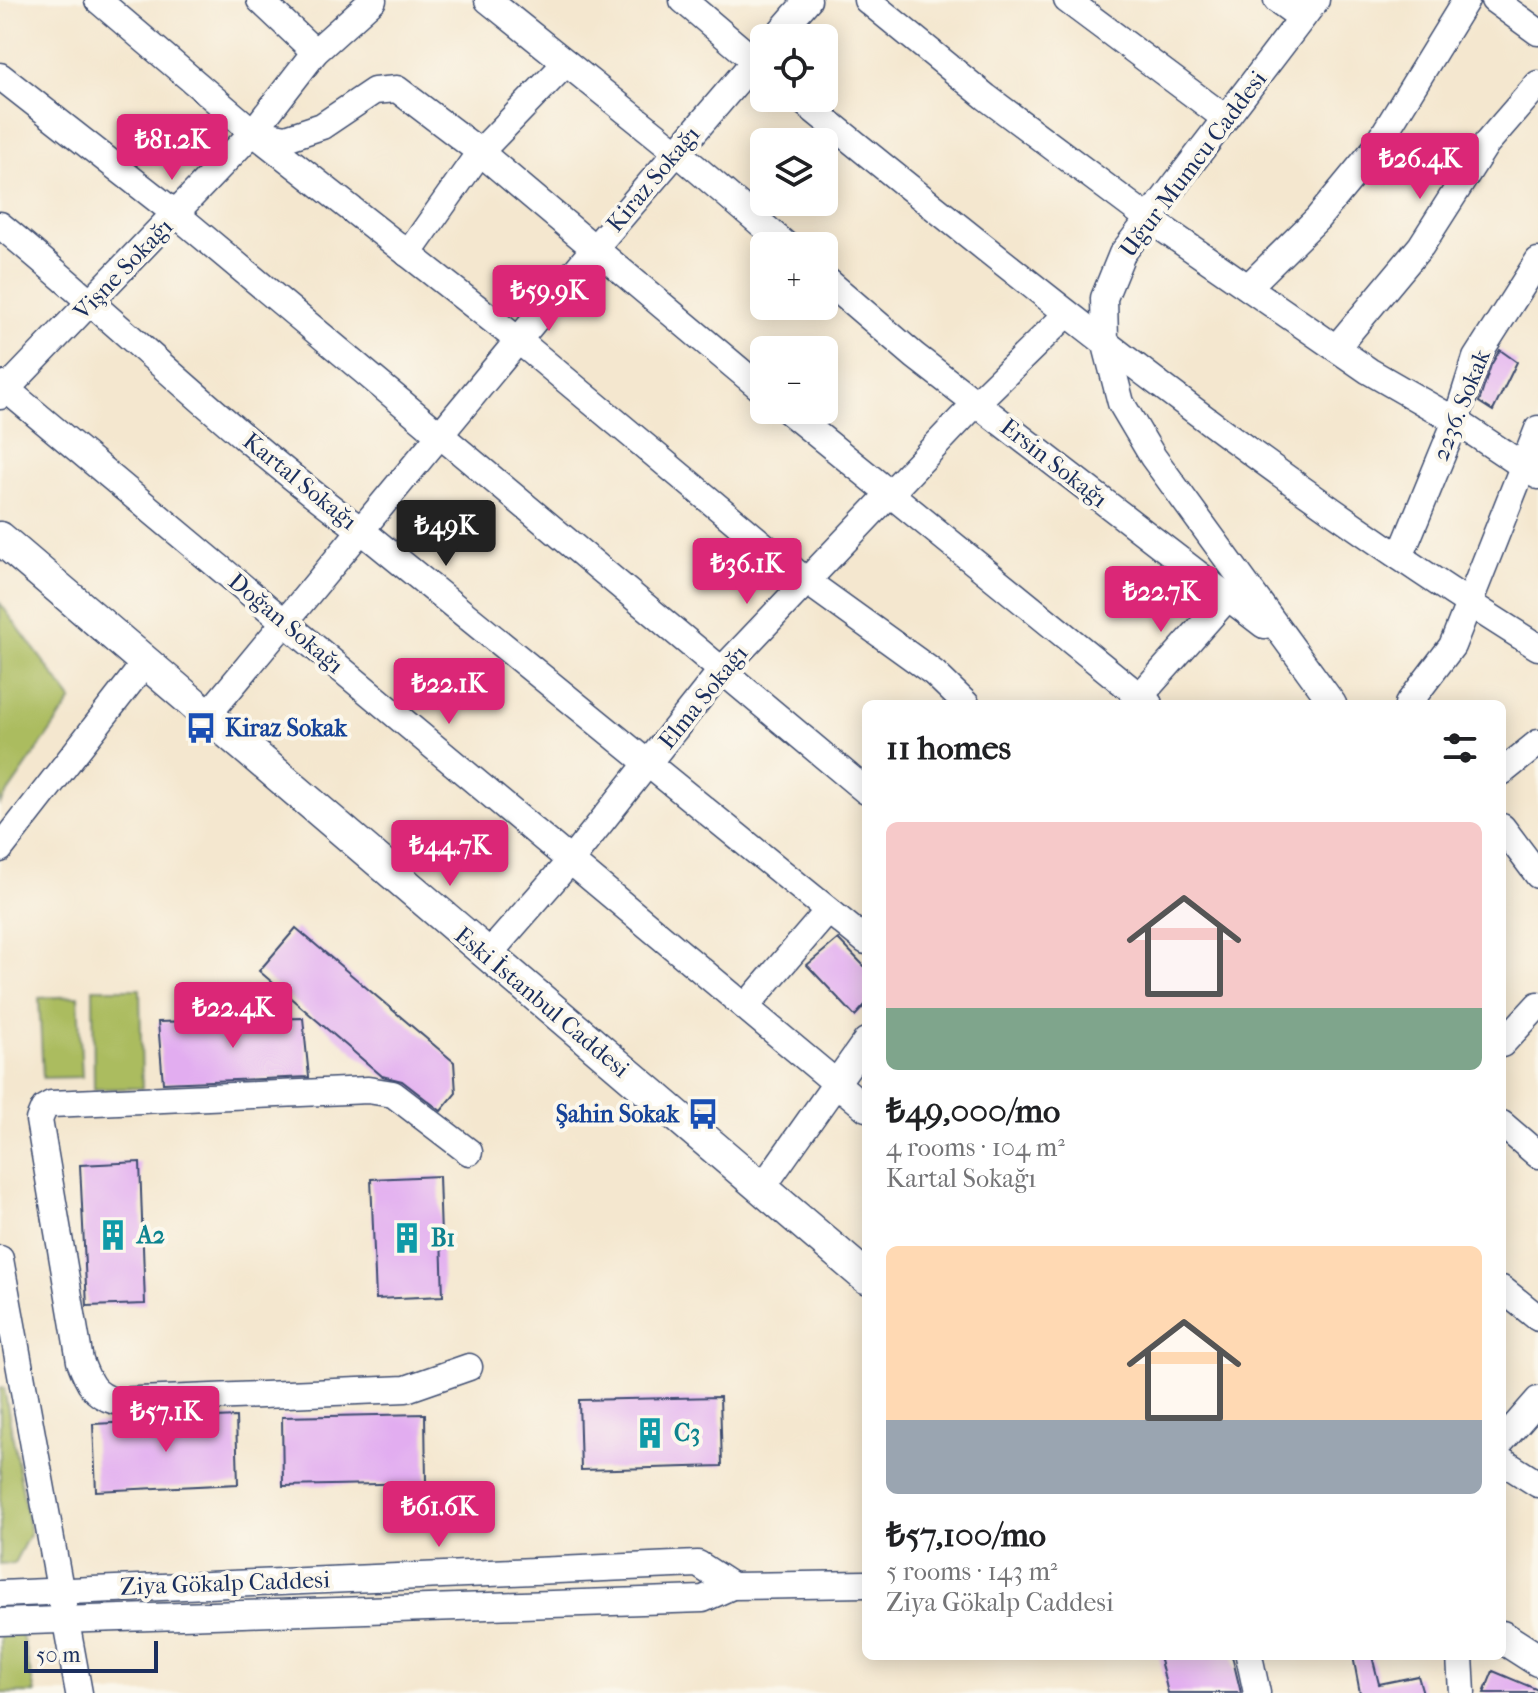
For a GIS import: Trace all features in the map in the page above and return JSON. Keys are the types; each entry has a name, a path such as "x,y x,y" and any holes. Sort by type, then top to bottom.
{"main road":[{"name":"Eski İstanbul Caddesi","path":"0,538 862,1274"},
{"path":"1506,1640 1538,1660"}],"street":[{"path":"98,0 253,132 518,340 805,580 934,673 962,700"},
{"path":"260,0 315,52"},
{"name":"Vişne Sokağı","path":"2,389 92,301 253,132 315,52 373,0"},
{"path":"488,0 676,151 771,232"},
{"path":"683,0 750,52"},
{"path":"787,24 808,0"},
{"path":"867,0 986,97 1149,219 1336,348 1456,421 1530,471"},
{"path":"1067,0 1225,118"},
{"path":"1277,0 1309,9"},
{"path":"1248,287 1317,219 1374,150 1466,0"},
{"path":"1494,0 1538,32"},
{"name":"Uğur Mumcu Caddesi","path":"1309,9 1122,254 1104,298 1105,341 1121,403 1153,457 1330,700"},
{"path":"408,254 480,152 566,63"},
{"name":"Kiraz Sokağı","path":"207,716 676,151 750,72"},
{"path":"0,76 176,214 862,788"},
{"path":"1336,348 1421,246 1486,144 1538,84"},
{"path":"253,132 286,138 322,126 374,91 397,89 480,152 750,379"},
{"path":"816,112 1067,314 1320,502 1471,606 1538,647"},
{"name":"Kartal Sokağı","path":"0,225 92,301 301,487 361,530 862,938"},
{"name":"2236. Sokak","path":"1400,557 1456,421 1476,358 1538,261"},
{"name":"Ersin Sokağı","path":"838,290 976,403 1288,643"},
{"name":"Elma Sokağı","path":"487,956 571,860 721,671 976,403 1067,314"},
{"name":"Doğan Sokağı","path":"2,389 747,1005 862,1104"},
{"path":"804,424 1139,700"},
{"path":"1411,700 1452,646 1471,606 1530,471 1538,429"},
{"path":"1141,700 1228,597"},
{"path":"0,849 145,663"},
{"path":"1506,769 1538,743"},
{"path":"1506,832 1538,875"},
{"path":"747,1005 828,911"},
{"path":"1506,1040 1538,1005"},
{"path":"762,1188 862,1046"},
{"path":"469,1152 393,1094 368,1090 51,1104 44,1108 39,1120 80,1361 89,1385 100,1397 115,1401 406,1389 469,1367"},
{"path":"1506,1127 1538,1155"},
{"path":"0,1259 79,1693"},
{"path":"1506,1292 1538,1318"},
{"path":"1506,1436 1538,1400"},
{"path":"1506,1464 1538,1484"},
{"path":"468,1560 469,1607"},
{"name":"Ziya Gökalp Caddesi","path":"0,1594 468,1560 698,1564 732,1586"},
{"name":"Ziya Gökalp Caddesi","path":"0,1622 703,1599 732,1586 862,1584"},
{"path":"1250,1660 1257,1693"},
{"path":"1460,1660 1462,1693"}],"green space":[{"path":"0,603 72,700 0,804"},
{"path":"93,989 140,989 142,1088 94,1089"},
{"path":"78,996 82,1077 43,1078 39,998"},
{"path":"0,1388 4,1388 30,1533 14,1563 0,1565"},
{"path":"0,1630 21,1631 35,1693 0,1693"}],"building":[{"path":"1500,350 1517,362 1493,411 1479,402 1491,365"},
{"path":"296,928 454,1062 456,1093 441,1111 402,1081 382,1076 259,971"},
{"path":"838,939 862,964 862,1008 855,1016 807,965"},
{"path":"303,1018 309,1077 163,1083 158,1022"},
{"name":"A2","path":"140,1162 145,1304 87,1306 80,1165"},
{"name":"B1","path":"439,1176 443,1296 376,1299 371,1179"},
{"name":"C3","path":"720,1397 722,1466 581,1470 579,1400"},
{"path":"425,1414 426,1483 283,1486 282,1417"},
{"path":"236,1417 238,1484 96,1491 93,1424"},
{"path":"1160,1660 1233,1660 1241,1693 1168,1693"},
{"path":"1354,1660 1373,1660 1379,1684 1418,1676 1423,1693 1360,1693"},
{"path":"1493,1671 1538,1690 1538,1693 1484,1693"}],"place":[{"name":"Kiraz Sokak","path":"201,728"},
{"name":"Şahin Sokak","path":"703,1114"},
{"name":"A2","path":"113,1235"},
{"name":"B1","path":"407,1238"},
{"name":"C3","path":"650,1433"}]}
